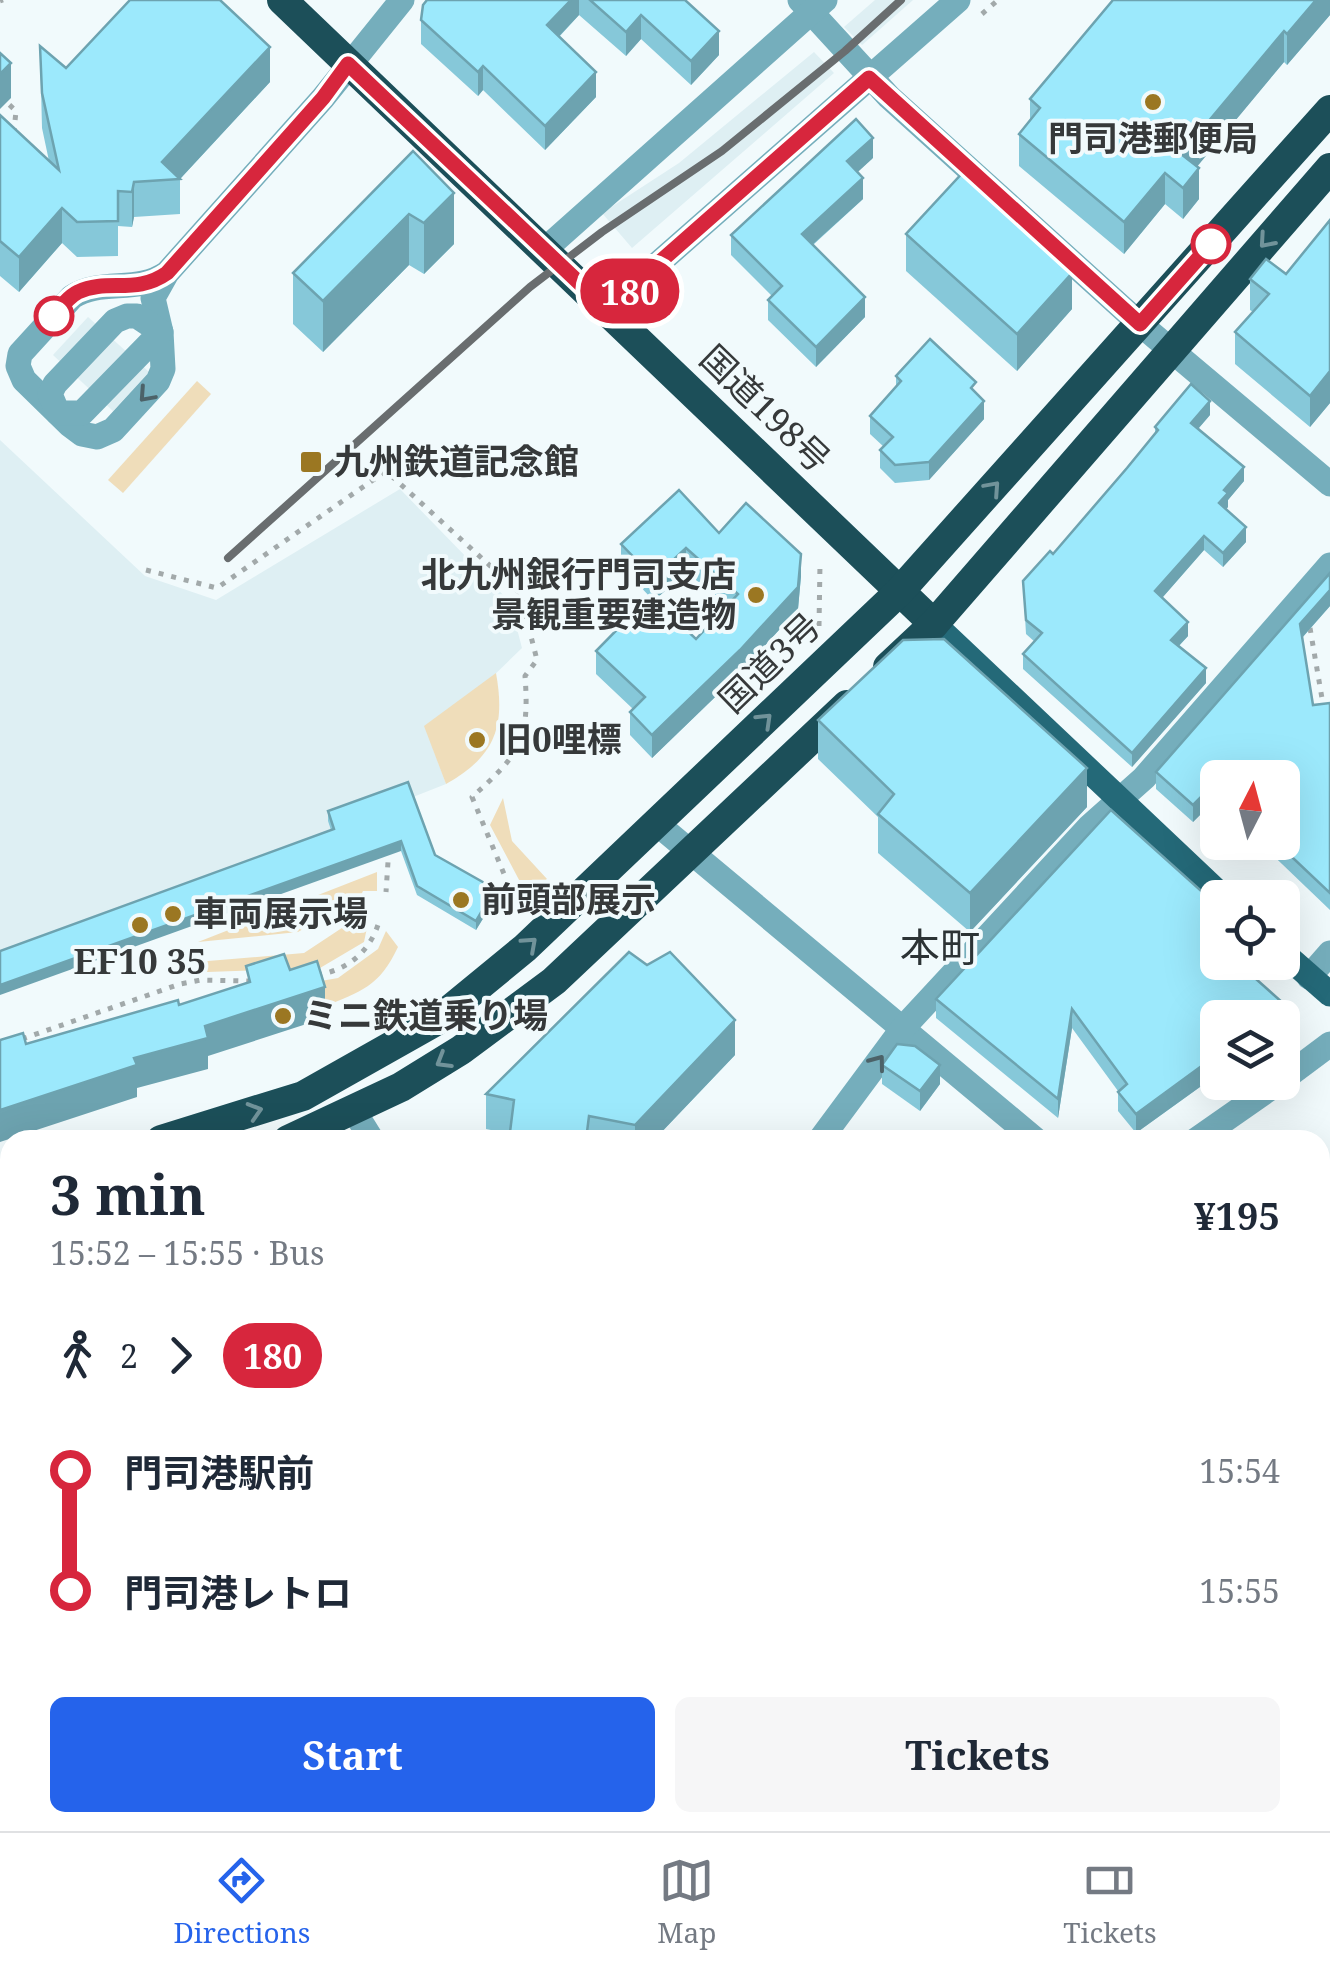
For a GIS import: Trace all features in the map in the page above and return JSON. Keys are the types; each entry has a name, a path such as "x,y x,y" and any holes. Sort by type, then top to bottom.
{"highway":[{"name":"国道198号","path":"282,0 934,624"},
{"name":"国道3号","path":"194,1130 302,1096 436,1020 525,948 899,592 1330,110"},
{"path":"311,1130 354,1111 461,1050 554,981 934,624 1330,168"}],"main road":[{"path":"934,624 1205,880"},
{"path":"1300,968 1330,994"}],"street":[{"path":"167,273 142,286 80,291 20,354 18,366 24,380 82,434 97,437 113,430 158,381 163,369 161,332 153,298 167,273 323,98 402,0"},
{"path":"610,312 645,275 958,0"},
{"path":"543,251 812,4 869,78 1140,324 1330,484"},
{"path":"58,413 50,394 56,384 115,321 138,316 161,332"},
{"path":"828,1130 904,1028 1090,826 1144,778 1330,565"},
{"path":"656,823 1024,1130"},
{"path":"1309,976 1330,954"},
{"path":"1300,1067 1330,1044"},
{"path":"1210,1130 1254,1100"},
{"path":"354,1111 366,1130"}],"path":[{"path":"972,23 998,0"},
{"path":"0,96 16,111 12,147"},
{"path":"146,570 217,588 386,470 520,593 537,660 525,676 528,709 523,732 514,758 472,796 519,910"},
{"path":"1291,610 1313,631 1325,722"},
{"path":"384,848 388,862 386,892"},
{"path":"314,976 336,972 365,951 380,918"},
{"path":"16,1040 180,984 266,980"}],"shaded area":[{"path":"875,0 913,0 862,45 844,27"},
{"path":"814,52 834,73 632,248 602,213 679,163"},
{"path":"88,317 149,372 113,411 53,355"},
{"path":"197,381 211,394 123,493 108,480"},
{"path":"0,440 145,576 216,600 400,489 510,602 522,648 486,683 425,726 446,784 0,960"},
{"path":"496,673 499,710 493,739 475,763 446,784 424,726"},
{"path":"503,798 512,841 547,879 527,895 490,825"},
{"path":"377,872 377,891 363,891 298,932 198,942"},
{"path":"360,916 369,918 364,942 320,968 180,973 208,961 304,953"},
{"path":"386,931 398,947 384,971 359,992 323,1007 304,984 338,978 378,949"}],"building":[{"path":"130,0 220,0 270,47 162,162 180,179 134,182 132,192 118,191 118,221 77,222 62,208 19,257 0,241 0,115 59,170 42,93 40,46 66,68"},
{"path":"427,0 571,0 547,25 596,72 545,126 483,66 478,72 421,20"},
{"path":"590,0 685,0 719,31 691,61 641,15 626,32"},
{"name":"門司港郵便局","path":"1113,0 1316,0 1287,34 1284,31 1181,154 1199,168 1183,188 1165,173 1124,222 1019,134 1040,108 1030,99"},
{"path":"0,53 11,63 0,74"},
{"path":"856,119 873,138 847,161 863,178 802,234 865,297 816,347 768,300 782,286 731,235"},
{"path":"413,151 454,193 424,223 409,214 323,301 293,273"},
{"path":"967,168 1072,263 1072,273 1017,334 906,234"},
{"path":"1330,220 1330,371 1310,396 1235,332 1269,294 1250,279 1266,259 1286,274"},
{"path":"930,339 976,382 971,388 984,401 929,462 895,465 880,450 893,437 870,416 901,381 896,376"},
{"path":"1191,384 1210,401 1191,423 1244,467 1224,490 1228,493 1219,503 1246,527 1223,553 1204,536 1155,591 1188,622 1171,640 1206,668 1132,753 1023,654 1042,633 1026,620 1023,581 1050,551 1053,554 1127,468"},
{"path":"679,490 719,533 746,503 801,554 798,587 652,735 630,712 645,697 596,651 650,596 696,639 738,594 686,548 654,578 621,544"},
{"path":"1330,573 1330,590 1300,624 1313,705 1330,703 1330,893 1295,860 1300,860 1300,760 1200,760 1200,798 1193,805 1156,772"},
{"path":"944,639 1087,768 970,893 878,814 894,794 818,720 903,640"},
{"path":"408,782 435,855 495,889 476,921 417,886 401,841 0,985 0,951 334,829 328,811"},
{"path":"1111,810 1200,890 1200,980 1257,980 1280,1000 1200,1000 1200,1067 1136,1114 1118,1092 1127,1084 1072,1009 1058,1099 936,999"},
{"path":"629,952 647,965 670,952 735,1020 635,1125 589,1116 587,1130 510,1130 514,1100 486,1094"},
{"path":"284,954 290,970 317,961 325,987 205,1026 208,1038 134,1058 137,1065 0,1110 0,1040 23,1033 26,1044 178,1000 179,1005 250,982 246,966"},
{"path":"897,1044 915,1046 940,1065 920,1091 882,1065"}],"railway":[{"path":"228,558 530,287 602,232 722,151 901,0"}],"bus line":[{"name":"180","path":"54,316 80,291 142,286 167,273 323,98 348,64 610,312 645,275 869,78 1140,324 1211,244"}],"place":[{"name":"門司港郵便局","path":"1153,102"},
{"name":"九州鉄道記念館","path":"311,462"},
{"name":"北九州銀行門司支店 景観重要建造物","path":"756,595"},
{"name":"旧0哩標","path":"477,740"},
{"name":"前頭部展示","path":"461,900"},
{"name":"車両展示場","path":"173,914"},
{"name":"EF10 35","path":"140,925"},
{"name":"ミニ鉄道乗り場","path":"283,1016"}],"district":[{"name":"本町","path":"940,948"}]}
